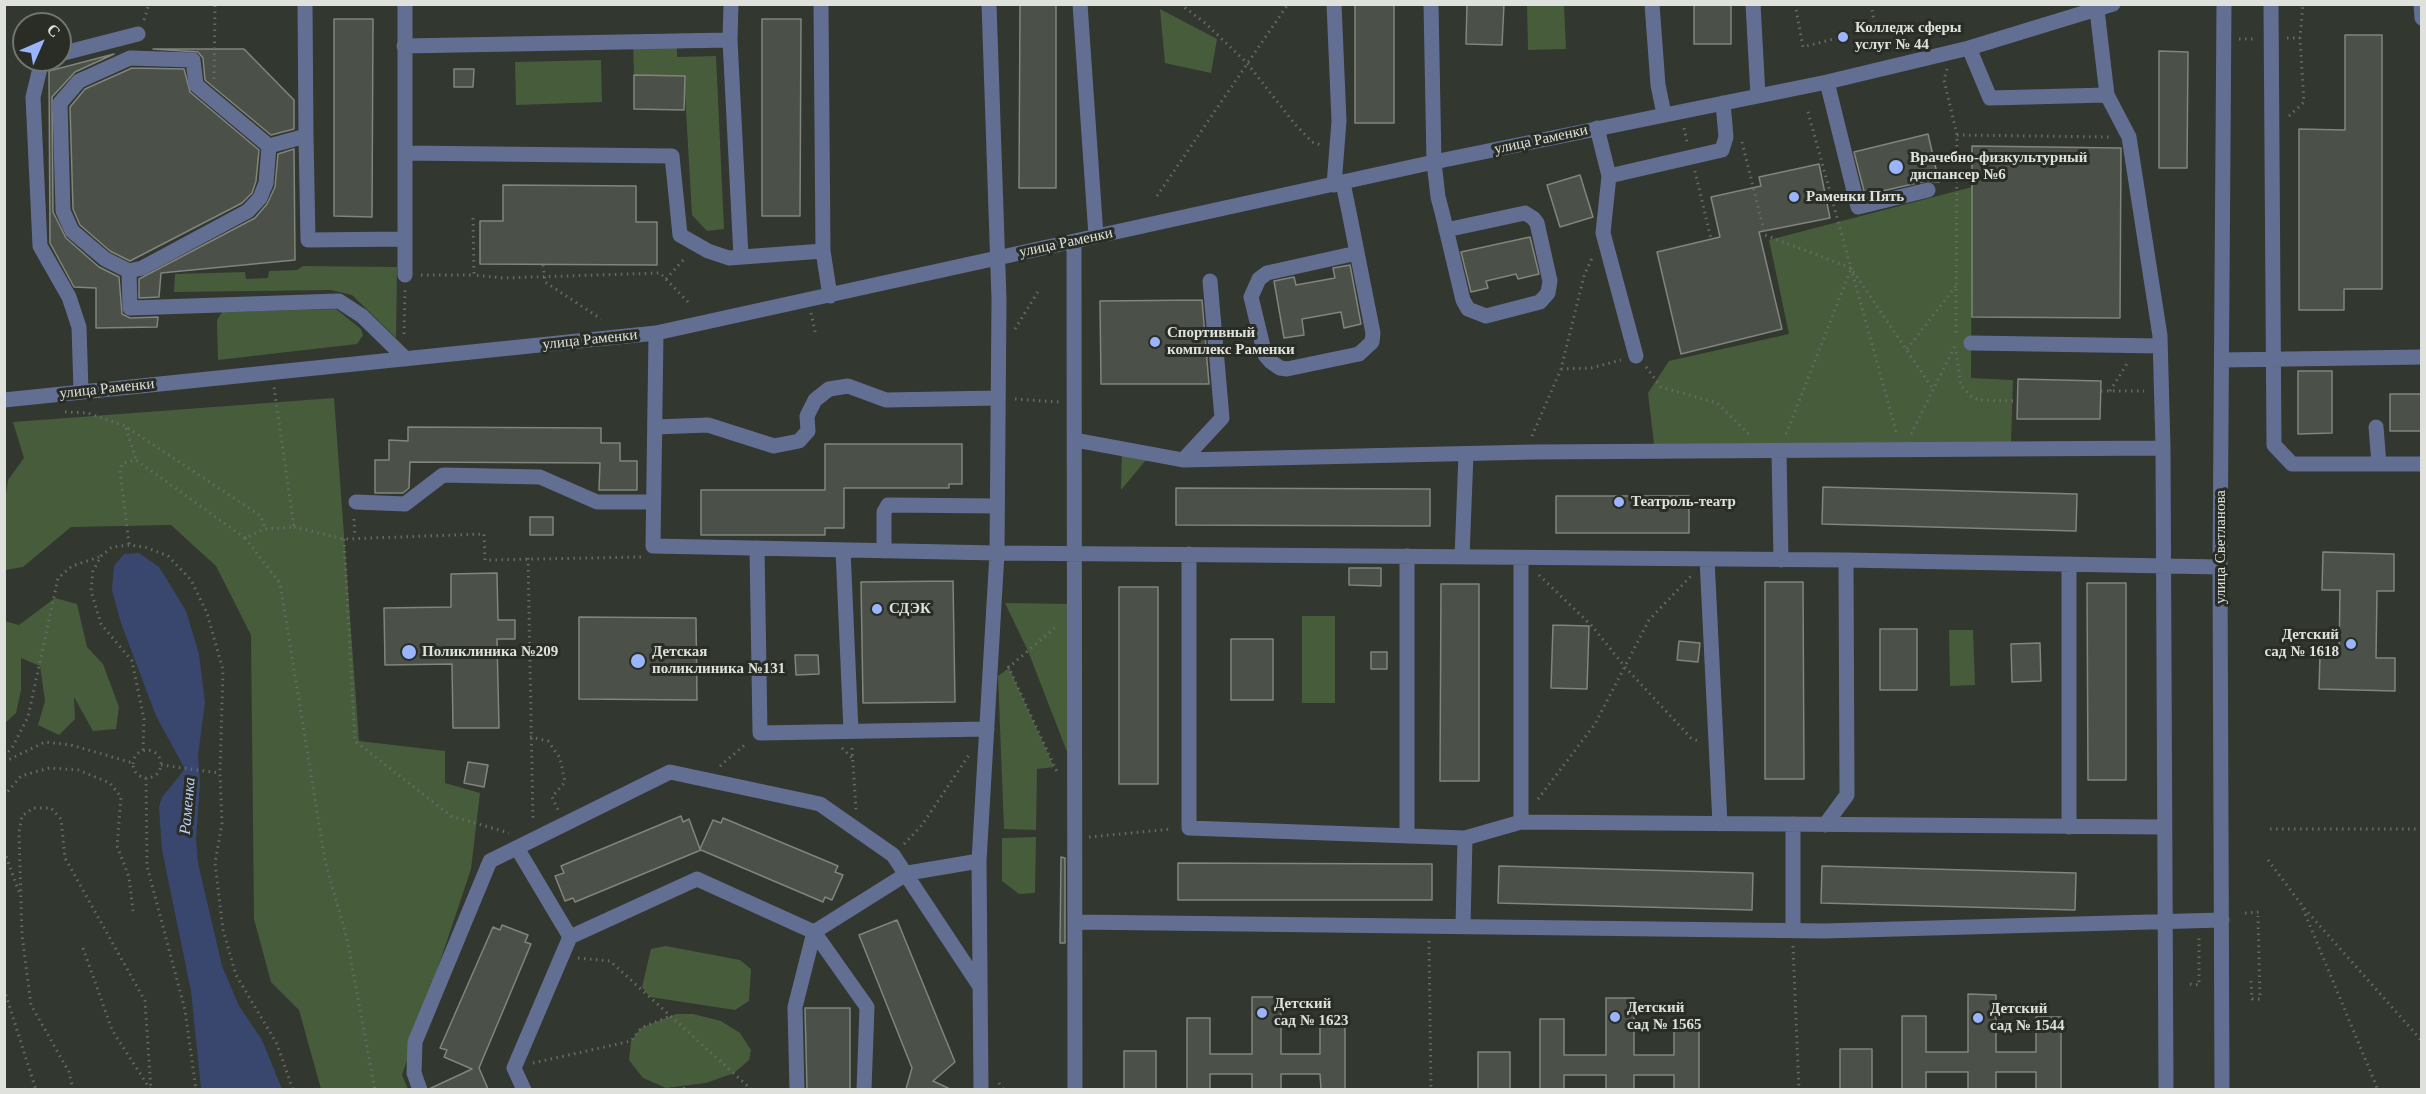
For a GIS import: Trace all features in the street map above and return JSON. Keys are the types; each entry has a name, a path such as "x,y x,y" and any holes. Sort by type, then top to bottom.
{"street":[{"path":"305,4 308,240 405,239"},
{"path":"405,4 405,275"},
{"path":"731,4 730,40 741,257"},
{"path":"822,4 823,251 830,296"},
{"path":"981,1089 979,861 997,553 999,356 999,257 989,4"},
{"path":"1080,4 1096,236"},
{"path":"1334,4 1339,121 1338,184 1357,253 1373,333 1372,342 1359,354 1287,369 1280,368 1270,361 1265,355 1251,297 1259,279 1267,273 1357,253"},
{"path":"1431,4 1434,162 1446,230 1463,300 1468,309 1485,315 1544,298 1550,281 1537,223 1533,218 1524,213 1446,230"},
{"path":"1652,4 1658,85 1664,114"},
{"path":"1753,4 1758,96"},
{"name":"улица Раменки","path":"4,400 656,333 1434,162 1827,82 1951,53 2113,4"},
{"name":"улица Светланова","path":"2222,1089 2220,567 2224,4"},
{"path":"2271,4 2274,445 2292,464 2421,464"},
{"path":"2421,4 2421,18"},
{"path":"2097,10 2107,95 2129,137 2160,346 2163,448 2166,1089"},
{"path":"72,51 138,34"},
{"path":"404,46 730,40"},
{"path":"1969,48 1989,98 2107,95"},
{"path":"130,58 193,60 196,85 269,146 266,183 260,198 248,211 142,268 129,272 105,259 72,231 63,210 60,103 79,81 130,58"},
{"path":"39,72 33,97 40,246 69,297 79,327 81,391"},
{"path":"1827,82 1858,207 1928,190"},
{"path":"1609,176 1722,150 1726,137 1723,103"},
{"path":"1597,128 1609,176 1603,233 1636,356"},
{"path":"269,146 306,136"},
{"path":"405,153 672,156 680,235 697,245 729,258 823,251"},
{"path":"1074,242 1076,1089"},
{"path":"129,272 130,308 339,301 363,316 388,344 406,358"},
{"path":"1183,460 1222,418 1210,281"},
{"path":"656,333 653,546 997,553 1846,560 2220,567"},
{"path":"1963,344 2160,346"},
{"path":"2222,360 2275,357 2421,357"},
{"path":"655,427 708,425 774,446 799,441 808,431 807,416 815,400 829,389 848,386 867,391 886,400 998,398"},
{"path":"2376,427 2379,464"},
{"path":"1075,440 1183,460 1467,454 2163,448"},
{"path":"1773,452 1781,560"},
{"path":"1462,557 1467,454"},
{"path":"356,502 405,504 443,475 540,477 597,502 653,502"},
{"path":"884,551 884,512 888,505 997,506"},
{"path":"757,548 760,733 987,729"},
{"path":"843,550 851,731"},
{"path":"1189,554 1189,828 1465,838 1521,822 2164,827"},
{"path":"1407,556 1407,836"},
{"path":"1521,558 1521,822"},
{"path":"1707,559 1720,824"},
{"path":"1825,825 1847,795 1846,560"},
{"path":"2069,827 2070,564"},
{"path":"420,1089 414,1073 415,1042 490,861 670,772 820,804 858,830 893,855 908,873 979,985"},
{"path":"1793,824 1793,930"},
{"path":"1463,926 1465,838"},
{"path":"517,848 570,937"},
{"path":"797,1089 795,1007 814,932 908,873 979,861"},
{"path":"524,1089 514,1068 570,937 697,879 814,932 867,1007 864,1089"},
{"path":"1076,922 1793,930 2222,920"}],"path":[{"path":"214,98 215,4"},
{"path":"1180,4 1205,23 1247,63 1312,142 1337,150"},
{"path":"1157,196 1288,4"},
{"path":"1795,4 1803,47 1875,28"},
{"path":"1871,4 1879,49"},
{"path":"1951,53 1944,80 1957,135 1956,286 1963,344 1958,375 1966,392 1979,400 2018,401"},
{"path":"1808,112 1902,451"},
{"path":"1957,135 2129,137"},
{"path":"1742,139 1765,235 1851,268 1933,389"},
{"path":"473,218 474,275"},
{"path":"1532,432 1561,369 1584,276 1603,233"},
{"path":"666,279 697,245"},
{"path":"543,265 545,282 601,319"},
{"path":"1561,369 1591,368 1636,356 1661,387 1717,403 1773,452 1851,268"},
{"path":"404,342 405,275 474,275 503,278 660,273 692,305"},
{"path":"1907,349 1956,286"},
{"path":"999,356 1039,290"},
{"path":"1902,451 1933,389 1963,344"},
{"path":"2110,391 2137,346"},
{"path":"274,372 294,527"},
{"path":"2101,391 2161,391"},
{"path":"998,398 1075,404"},
{"path":"54,411 88,413 126,426 261,516 265,529"},
{"path":"126,426 135,460 246,538 280,583 325,861 348,939 375,1088"},
{"path":"129,544 120,470 123,463 135,460"},
{"path":"353,524 356,537"},
{"path":"246,538 265,529 294,527 344,539 484,534 485,560 653,557 653,546"},
{"path":"344,539 355,741 451,816 534,840 530,737 528,558"},
{"path":"4,756 12,748 28,717 58,578 72,566 101,556 112,547 129,544 145,547 168,556 191,580 207,613 223,670 220,772 222,823 215,863 223,930 236,975 277,1044 293,1089"},
{"path":"101,556 93,571 91,591 101,624 132,661 144,719 143,750"},
{"path":"1521,558 1592,626 1624,668 1691,738 1716,748"},
{"path":"1521,822 1595,724 1649,620 1707,559"},
{"path":"989,683 1075,610"},
{"path":"1005,658 1058,776"},
{"path":"893,855 922,825 987,729"},
{"path":"851,731 858,830"},
{"path":"704,779 760,733"},
{"path":"530,737 548,741 560,758 565,782 552,797 564,824"},
{"path":"4,762 45,742 70,745 133,763"},
{"path":"143,750 154,751 161,760 156,775 146,778 136,773 133,763 138,753 143,750"},
{"path":"161,765 220,772"},
{"path":"4,796 21,776 49,768 78,770 110,783 121,797 117,846 129,877 134,911"},
{"path":"146,778 147,866 185,1010 196,1089"},
{"path":"73,1089 69,1072 31,1005 21,935 19,832 22,816 33,808 51,808 61,819 64,827 65,858 145,1001 151,1089"},
{"path":"1076,838 1189,828"},
{"path":"2270,830 2421,829"},
{"path":"4,851 21,896"},
{"path":"2268,860 2301,904 2421,1041"},
{"path":"2301,904 2379,1089"},
{"path":"2245,913 2258,914 2260,999 2252,999 2251,981"},
{"path":"1429,926 1431,1089"},
{"path":"1793,930 1798,1089"},
{"path":"2190,984 2199,985 2199,935 2204,935 2204,978"},
{"path":"83,948 112,1030 151,1089"},
{"path":"561,956 610,961 752,1089"},
{"path":"4,989 36,1089"},
{"path":"514,1068 631,1041 641,1028 670,1016"}],"green space":[{"path":"1527,5 1564,5 1566,49 1528,50"},
{"path":"1160,9 1217,39 1211,73 1165,63"},
{"path":"677,41 677,57 716,56 724,229 707,231 692,215 684,76 634,75 633,42"},
{"path":"601,60 602,102 516,105 515,62"},
{"path":"1972,187 1971,378 2013,380 2011,443 1654,444 1648,393 1669,361 1789,334 1769,240"},
{"path":"303,266 397,267 396,338 352,295 331,290 174,292 175,274 245,272 246,279 268,278 269,271 297,270"},
{"path":"336,309 361,329 363,335 357,344 218,360 217,320 222,312"},
{"path":"334,398 359,741 445,751 445,783 480,793 471,869 402,1075 408,1089 321,1089 299,1010 271,982 254,919 251,635 216,566 171,525 71,527 23,567 5,570 5,500 8,480 24,458 13,422"},
{"path":"1122,449 1151,454 1121,490"},
{"path":"55,598 77,604 87,647 103,664 119,707 116,729 93,731 74,697 75,719 59,735 38,725 45,701 40,666 21,658 21,690 16,713 5,723 5,621 19,625"},
{"path":"1005,603 1075,604 1076,775 1028,651"},
{"path":"1302,616 1335,616 1335,703 1302,703"},
{"path":"1949,630 1973,630 1975,685 1950,686"},
{"path":"1009,668 1054,767 1037,769 1036,830 1004,829 998,676"},
{"path":"1036,837 1035,893 1019,894 1002,881 1002,838"},
{"path":"666,946 740,960 751,969 749,1001 735,1010 650,997 642,987 651,949"},
{"path":"676,1014 693,1014 721,1021 740,1033 751,1050 749,1060 734,1073 706,1083 666,1088 643,1078 629,1060 631,1041 641,1028"}],"water":[{"name":"Раменка","path":"139,553 159,567 186,611 199,654 205,703 198,755 200,783 196,839 198,863 222,966 239,1006 262,1040 282,1089 201,1089 191,991 162,850 159,807 162,797 185,769 156,716 121,623 112,590 114,566 124,554"}],"building":[{"path":"1020,4 1056,4 1056,188 1019,188"},
{"path":"1355,4 1394,4 1394,123 1355,123"},
{"path":"1467,4 1504,4 1502,45 1466,44"},
{"path":"1694,4 1731,4 1731,44 1694,44"},
{"path":"334,19 373,19 372,217 334,216"},
{"path":"762,19 801,19 800,216 762,216"},
{"path":"2345,35 2382,35 2382,289 2344,289 2344,310 2299,310 2299,129 2345,130"},
{"path":"153,49 244,49 294,100 294,129 271,135 205,80 203,58 198,52"},
{"path":"2159,51 2188,52 2187,168 2159,168"},
{"path":"114,54 75,72 52,97 53,212 66,238 99,267 119,277 122,314 130,318 158,317 157,327 96,328 96,288 74,287 50,243 49,72 72,72 72,65"},
{"path":"132,68 184,69 190,92 259,150 256,181 252,193 242,203 130,261 110,251 80,225 73,209 70,107 85,89"},
{"path":"454,69 474,69 473,87 454,87"},
{"path":"634,75 685,76 684,110 634,109"},
{"name":"Врачебно-физкультурный диспансер №6","path":"1928,134 1939,182 1926,181 1865,195 1854,152"},
{"path":"1972,146 2121,148 2120,318 1972,317"},
{"path":"294,149 295,260 161,273 159,297 139,298 139,279 255,218 267,204 275,187 278,154"},
{"path":"1819,164 1830,218 1759,232 1782,329 1681,354 1657,252 1720,237 1711,197 1761,186 1759,177"},
{"path":"1580,175 1593,217 1560,227 1547,185"},
{"path":"503,185 636,186 636,222 657,222 657,265 480,264 480,221 503,221"},
{"path":"1530,237 1539,274 1518,279 1516,274 1486,281 1488,288 1471,292 1461,252"},
{"path":"1350,265 1361,324 1344,328 1341,312 1302,319 1304,335 1284,338 1274,281 1294,277 1296,285 1335,278 1333,268"},
{"name":"Спортивный комплекс Раменки","path":"1202,300 1209,384 1101,384 1100,301"},
{"path":"2298,371 2332,371 2332,433 2298,434"},
{"path":"2018,379 2101,381 2100,419 2017,419"},
{"path":"2390,394 2421,394 2421,431 2390,431"},
{"path":"408,427 601,428 601,443 620,443 620,461 637,461 637,490 599,490 600,463 410,462 409,488 403,493 375,493 375,460 389,460 389,440 408,441"},
{"path":"825,444 962,444 962,484 949,484 949,488 844,488 844,528 825,528 825,535 701,535 701,490 825,490"},
{"path":"1823,487 2077,494 2076,531 1822,524"},
{"path":"1176,488 1430,489 1430,526 1176,525"},
{"path":"1556,496 1689,496 1689,533 1556,533"},
{"path":"530,517 553,517 553,535 530,535"},
{"path":"2323,552 2394,554 2394,591 2377,591 2376,658 2395,658 2395,691 2319,689 2320,656 2339,657 2340,590 2322,590"},
{"path":"1349,568 1381,568 1381,586 1349,585"},
{"name":"Поликлиника №209","path":"497,573 498,620 515,620 515,639 497,639 499,728 453,728 452,664 385,665 384,608 451,607 451,574"},
{"path":"953,581 955,702 863,703 861,582"},
{"path":"1765,582 1803,582 1804,779 1765,779"},
{"path":"2087,583 2126,583 2126,780 2088,780"},
{"path":"1441,584 1479,584 1479,781 1440,781"},
{"path":"1119,587 1158,587 1158,784 1119,784"},
{"name":"Детская поликлиника №131","path":"579,617 696,618 697,700 579,699"},
{"path":"1553,625 1589,626 1587,689 1551,688"},
{"path":"1880,629 1917,629 1917,690 1880,690"},
{"path":"1231,639 1273,639 1273,700 1231,700"},
{"path":"1679,641 1700,643 1698,662 1677,660"},
{"path":"2040,643 2041,681 2012,682 2011,644"},
{"path":"1371,652 1387,652 1387,669 1371,669"},
{"path":"795,655 818,655 819,674 796,675"},
{"path":"468,762 488,765 484,787 464,783"},
{"path":"681,816 683,822 689,819 700,849 713,820 721,823 723,818 838,866 835,872 843,875 832,900 825,897 823,902 701,850 575,902 573,898 565,901 555,876 564,873 561,866"},
{"path":"1061,857 1065,858 1065,943 1060,943"},
{"path":"1178,863 1432,864 1432,900 1178,900"},
{"path":"1499,866 1753,873 1752,910 1498,903"},
{"path":"1822,866 2076,873 2075,910 1821,903"},
{"path":"897,920 955,1062 933,1081 950,1089 906,1089 912,1068 859,935"},
{"path":"502,925 528,935 525,942 531,944 479,1068 488,1089 429,1089 472,1069 444,1057 447,1050 440,1048 493,927 500,930"},
{"path":"1968,994 1996,995 1996,1052 2036,1052 2036,1017 2061,1017 2061,1089 2036,1089 2036,1072 1996,1072 1996,1089 1968,1089 1968,1072 1926,1072 1926,1089 1902,1089 1902,1016 1926,1016 1926,1052 1968,1052"},
{"path":"1252,997 1281,997 1281,1054 1320,1054 1320,1020 1345,1020 1345,1089 1321,1089 1320,1074 1281,1074 1281,1089 1252,1089 1252,1074 1210,1074 1210,1089 1187,1089 1187,1018 1210,1018 1210,1054 1252,1054"},
{"path":"1606,998 1634,998 1634,1055 1674,1055 1674,1021 1699,1021 1699,1089 1674,1089 1674,1075 1634,1075 1634,1089 1606,1089 1606,1075 1564,1075 1564,1089 1540,1089 1540,1019 1564,1019 1564,1055 1606,1055"},
{"path":"805,1008 850,1008 850,1089 807,1089"},
{"path":"1840,1049 1872,1049 1872,1089 1840,1089"},
{"path":"1124,1051 1156,1051 1156,1089 1124,1089"},
{"path":"1478,1052 1510,1052 1510,1089 1478,1089"}],"place":[{"name":"Колледж сферы услуг № 44","path":"1843,37"},
{"name":"Врачебно-физкультурный диспансер №6","path":"1896,167"},
{"name":"Раменки Пять","path":"1794,197"},
{"name":"Спортивный комплекс Раменки","path":"1155,342"},
{"name":"Театроль-театр","path":"1619,502"},
{"name":"СДЭК","path":"877,609"},
{"name":"Детский сад № 1618","path":"2351,644"},
{"name":"Поликлиника №209","path":"409,652"},
{"name":"Детская поликлиника №131","path":"638,661"},
{"name":"Детский сад № 1623","path":"1262,1013"},
{"name":"Детский сад № 1565","path":"1615,1017"},
{"name":"Детский сад № 1544","path":"1978,1018"}]}
